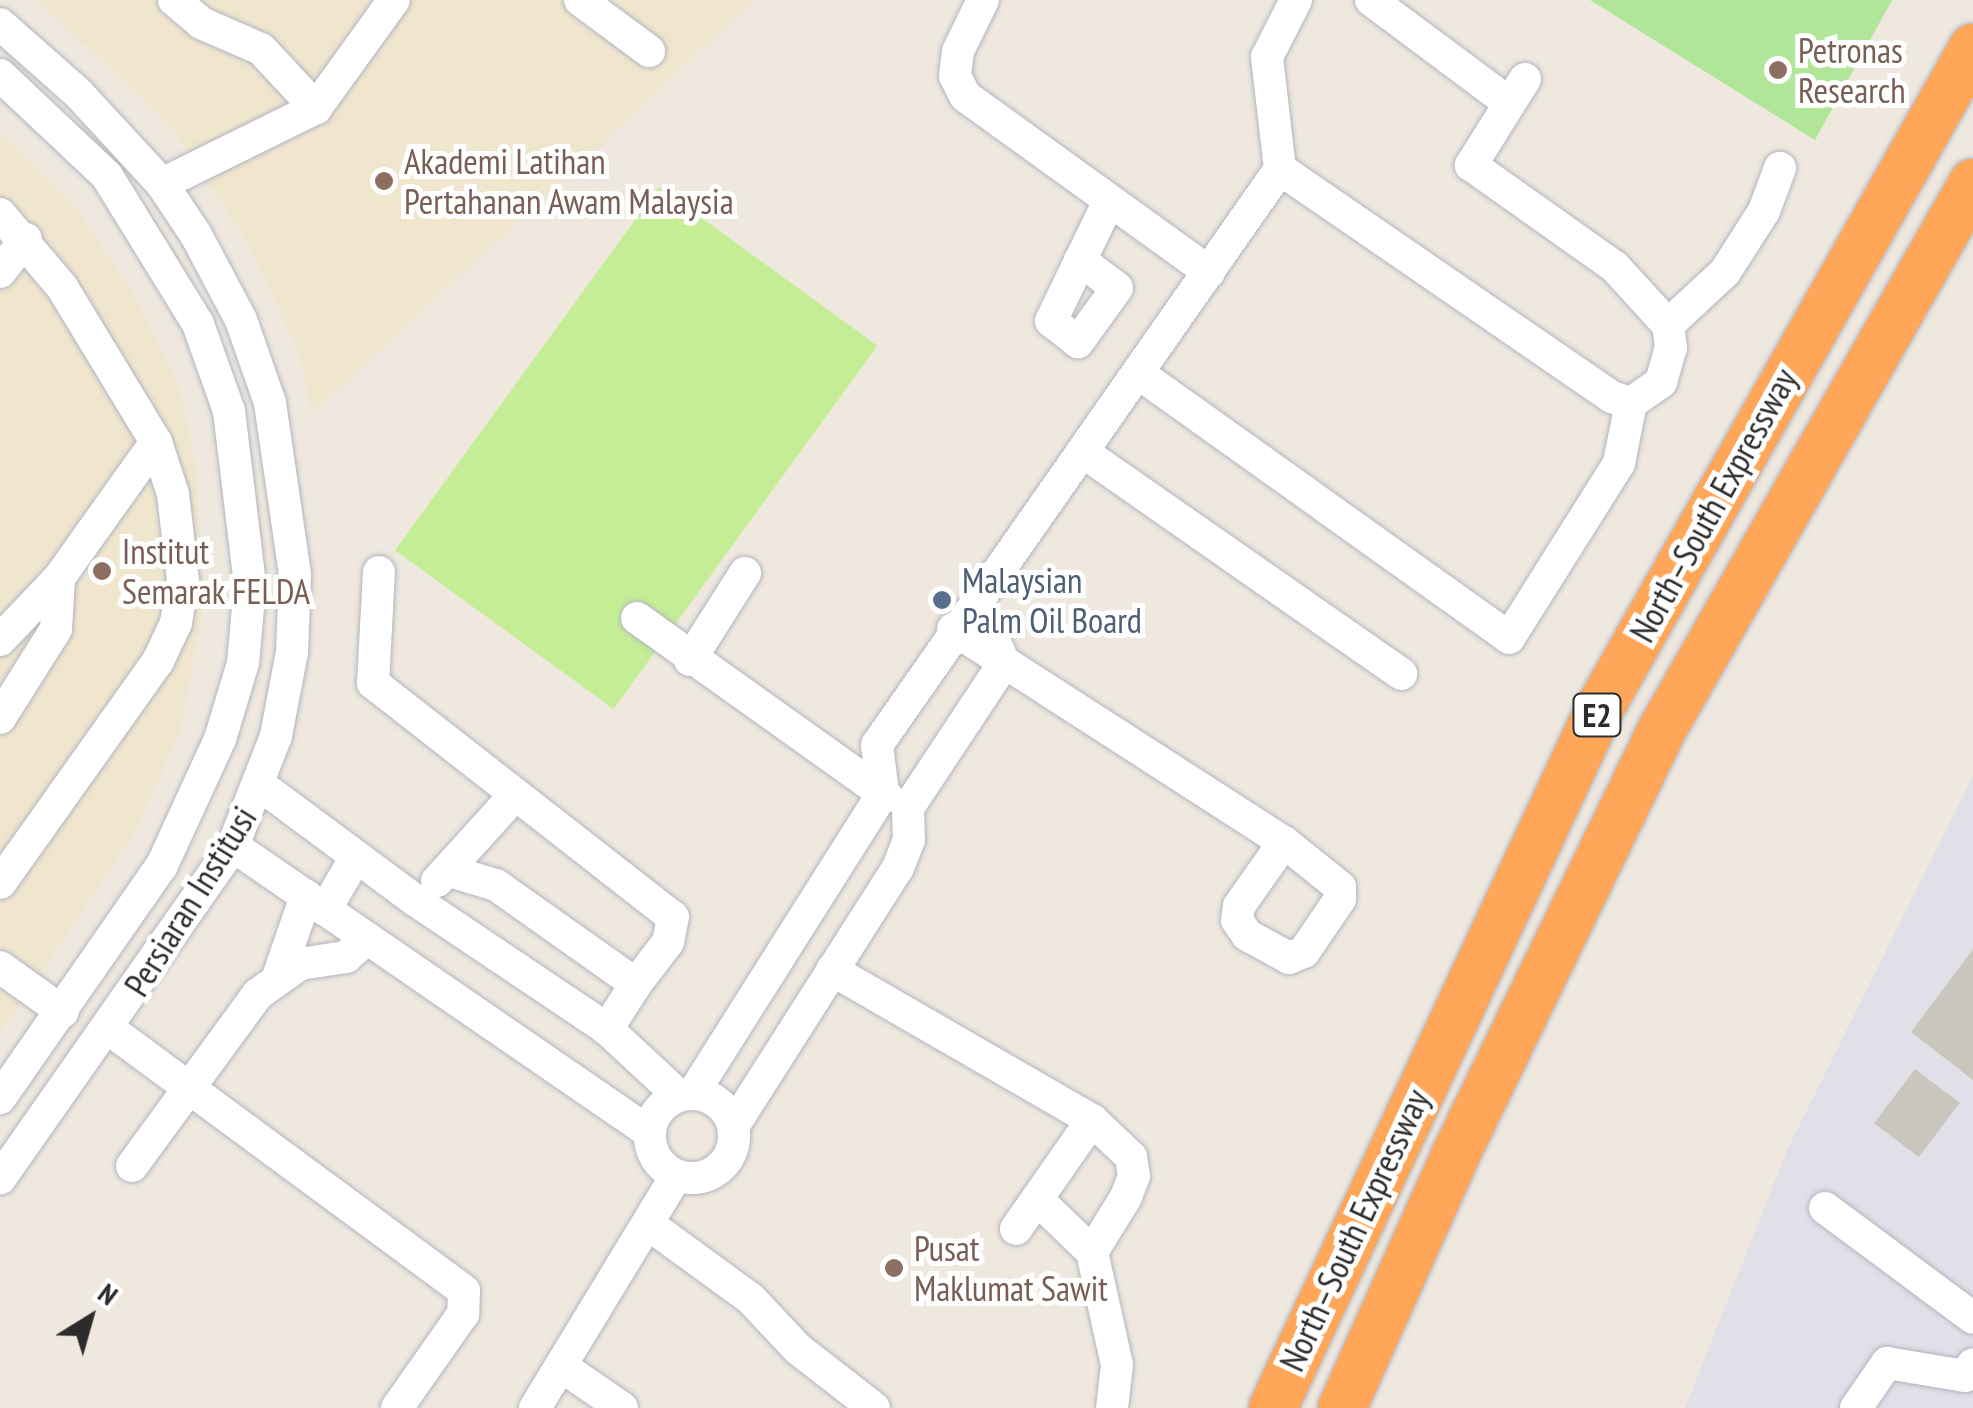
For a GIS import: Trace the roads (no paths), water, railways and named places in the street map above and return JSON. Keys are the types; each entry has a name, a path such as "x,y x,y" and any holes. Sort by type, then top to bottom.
{"highway":[{"name":"North–South Expressway","path":"1273,1408 1601,706 1973,48"},
{"name":"North–South Expressway","path":"1342,1408 1454,1156 1663,728 1973,183"}],"street":[{"path":"174,0 200,23 262,49 316,108"},
{"path":"162,184 316,108 394,0"},
{"path":"580,0 650,51"},
{"path":"983,0 958,51 955,76 965,96 1208,272"},
{"path":"1004,663 896,800 686,1093 658,1109 649,1132 655,1158 676,1176 700,1178 721,1168 734,1149 734,1125 898,868 909,840 896,800 877,745 953,629 980,603 1280,169 1268,57 1296,0"},
{"path":"1138,373 1509,638 1618,463 1631,403 1661,382 1671,348 1668,325 1615,267 1472,165 1516,90 1370,0"},
{"name":"Persiaran Institusi","path":"0,24 78,93 162,184 242,320 270,403 287,490 295,575 292,652 260,785 233,846 0,1179"},
{"name":"Persiaran Institusi","path":"0,75 107,176 198,324 229,411 250,584 243,663 220,739 162,865 63,1012 12,1055 0,1098"},
{"path":"1668,325 1725,272 1764,211 1780,168"},
{"path":"1280,169 1590,384 1631,403"},
{"path":"1080,260 1109,201"},
{"path":"0,272 7,222"},
{"path":"0,883 158,662 176,622 182,543 156,442 7,222"},
{"path":"5,621 59,578 156,442"},
{"path":"1084,452 1401,674"},
{"path":"379,572 373,683 673,917 668,942 607,1028"},
{"path":"690,660 745,574"},
{"path":"0,718 56,629 59,578"},
{"path":"980,603 1004,663"},
{"path":"636,618 690,660 896,800"},
{"path":"953,629 1133,740 1284,842"},
{"path":"260,785 356,857 431,887 496,885 636,984"},
{"path":"431,887 514,796"},
{"path":"313,825 345,830 431,887 686,1093 719,1102 734,1125"},
{"path":"233,846 649,1132"},
{"path":"278,977 316,903 356,857"},
{"path":"132,1166 192,1090 258,994 300,964 346,957 367,938"},
{"path":"0,967 63,1012"},
{"path":"832,970 1092,1120 1121,1141 1134,1176 1092,1252"},
{"path":"109,1028 464,1290 463,1314 397,1408"},
{"path":"1016,1229 1092,1120"},
{"path":"535,1408 651,1226 676,1176"},
{"path":"1037,1199 1092,1252 1117,1365 1112,1408"},
{"path":"1825,1208 1973,1318"},
{"path":"651,1226 751,1299 798,1349 874,1408"},
{"path":"1856,1408 1887,1363 1965,1376 1973,1364"},
{"path":"561,1366 622,1408"}],"place":[{"name":"Petronas Research","path":"1778,70"},
{"name":"Akademi Latihan Pertahanan Awam Malaysia","path":"384,181"},
{"name":"Institut Semarak FELDA","path":"102,571"},
{"name":"Malaysian Palm Oil Board","path":"942,600"},
{"name":"Pusat Maklumat Sawit","path":"894,1268"}]}
